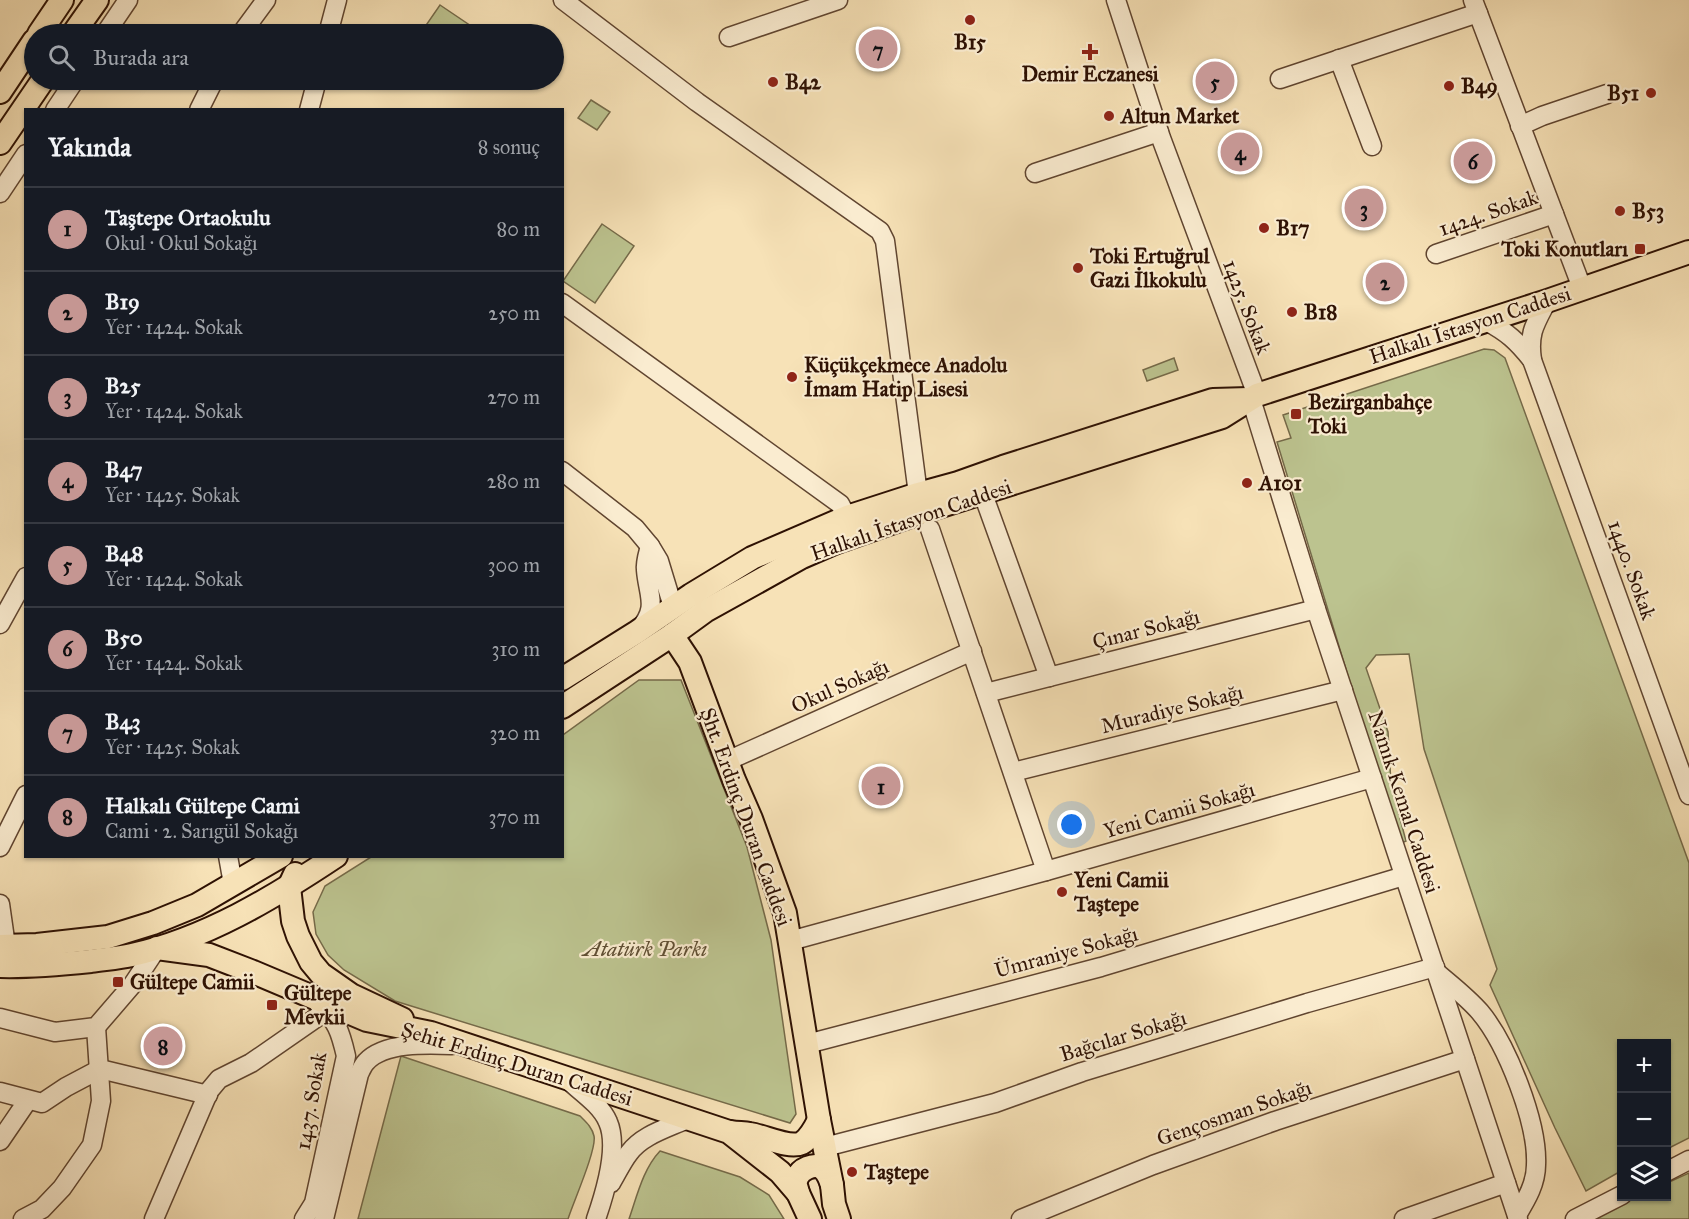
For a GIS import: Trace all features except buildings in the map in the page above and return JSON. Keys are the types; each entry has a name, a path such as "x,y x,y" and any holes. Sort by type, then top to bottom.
{"main road":[{"path":"46,24 62,0"},
{"path":"80,24 97,0"},
{"path":"0,92 24,56"},
{"path":"0,143 36,90"},
{"name":"Halkalı İstasyon Caddesi","path":"564,706 705,611 802,557 834,543 924,511 1222,417 1254,397 1623,276 1689,252"},
{"name":"Halkalı İstasyon Caddesi","path":"564,678 752,558 847,517 924,511 958,483 1003,467 1213,400 1254,397"},
{"path":"637,632 672,635"},
{"name":"Şht. Erdinç Duran Caddesi","path":"672,635 690,662 785,913 832,1185"},
{"path":"306,858 298,866 289,887 293,921 311,962 321,974 351,995 431,1033"},
{"path":"2,953 66,964 130,956 183,940 228,920 289,887 333,858"},
{"path":"2,953 37,945 108,937 153,923 197,905 275,860"},
{"name":"Şehit Erdinç Duran Caddesi","path":"157,948 209,956 319,1004 367,1020 431,1033 729,1132 780,1172 798,1193 810,1219"},
{"path":"729,1132 751,1134 794,1145 806,1140 819,1120"},
{"path":"798,1193 796,1178 805,1168 817,1166 824,1169 832,1185 834,1204 839,1219"}],"street":[{"path":"112,24 128,0"},
{"path":"249,24 266,0"},
{"path":"331,24 337,0"},
{"path":"563,0 697,102 880,231 885,241 924,511 1046,871"},
{"path":"729,37 838,0"},
{"name":"1425. Sokak","path":"1116,0 1159,132 1254,397"},
{"name":"1424. Sokak","path":"1280,79 1339,59 1475,6 1582,288"},
{"path":"1339,59 1372,146"},
{"path":"56,108 68,90"},
{"path":"200,108 209,90"},
{"path":"310,108 314,90"},
{"path":"1520,126 1607,94"},
{"path":"1035,173 1159,132"},
{"path":"0,193 24,157"},
{"name":"1424. Sokak","path":"1436,254 1554,214"},
{"name":"1440. Sokak","path":"1547,301 1532,330 1530,344 1532,360 1689,795"},
{"path":"564,304 840,504 847,517"},
{"name":"1440. Sokak","path":"1486,321 1503,329 1514,338 1532,360"},
{"name":"Namık Kemal Caddesi","path":"1254,397 1316,609 1517,1217"},
{"path":"564,473 635,528 650,546 659,561 673,608"},
{"path":"983,494 1049,677"},
{"path":"637,632 651,613 645,568 650,546"},
{"path":"0,624 24,581"},
{"name":"Çınar Sokağı","path":"986,693 1316,609"},
{"name":"Okul Sokağı","path":"727,761 972,651"},
{"name":"Muradiye Sokağı","path":"1013,772 1343,690"},
{"name":"Yeni Camii Sokağı","path":"790,941 1372,778"},
{"path":"0,847 24,799"},
{"path":"228,858 233,884"},
{"name":"Ümraniye Sokağı","path":"807,1044 1101,967 1404,876"},
{"path":"0,904 2,953"},
{"path":"0,1018 55,1032 96,1027 133,984 157,948"},
{"path":"1435,969 1481,1013 1504,1050 1525,1101 1534,1135 1537,1166 1530,1195 1517,1217"},
{"name":"Bağcılar Sokağı","path":"825,1148 995,1103 1082,1072 1307,1003 1435,969"},
{"path":"154,1219 207,1095 219,1078 251,1062 319,1004"},
{"name":"1437. Sokak","path":"304,1219 314,1203 346,1056 335,1022 319,1004"},
{"path":"23,1219 42,1209 62,1188 92,1145 101,1101 96,1027"},
{"path":"324,1219 359,1074 365,1062 375,1054 387,1050 420,1044 466,1046"},
{"name":"Gençosman Sokağı","path":"1021,1219 1153,1165 1253,1129 1465,1059"},
{"path":"0,1092 42,1102 100,1069 207,1095"},
{"path":"564,1077 597,1107 608,1121 613,1143 605,1195"},
{"path":"0,1141 28,1100"},
{"path":"596,1219 605,1195 628,1154 636,1145 687,1119"},
{"path":"1671,1169 1689,1160"},
{"path":"1404,1219 1506,1183"},
{"path":"1575,1219 1617,1198"}],"green space":[{"path":"440,5 468,24 427,24"},
{"path":"591,100 610,112 597,130 578,118"},
{"path":"602,224 634,246 595,303 564,280"},
{"path":"1484,349 1494,350 1505,358 1689,863 1689,1138 1671,1147 1671,1039 1617,1039 1617,1173 1586,1191 1490,985 1497,969 1424,749 1409,654 1376,655 1366,668 1388,732 1391,784 1406,841 1399,844 1277,442 1291,438 1283,415"},
{"path":"1174,358 1178,370 1147,381 1143,370"},
{"name":"Atatürk Parkı","path":"639,680 681,680 747,847 771,940 796,1114 790,1123 395,1001 344,970 328,955 316,934 313,912 325,886 369,858 564,858 564,734"},
{"path":"401,1056 580,1116 592,1130 594,1143 568,1219 358,1219"},
{"path":"660,1151 740,1177 769,1195 784,1219 629,1219 645,1174"},
{"path":"1689,1173 1689,1219 1583,1219 1626,1201 1671,1201 1671,1181"}],"place":[{"name":"B15","path":"970,20"},
{"name":"B43","path":"878,49"},
{"name":"Demir Eczanesi","path":"1090,52"},
{"name":"B48","path":"1215,81"},
{"name":"B42","path":"773,82"},
{"name":"B49","path":"1449,86"},
{"name":"B51","path":"1651,93"},
{"name":"Altun Market","path":"1109,116"},
{"name":"B47","path":"1240,152"},
{"name":"B50","path":"1473,161"},
{"name":"B25","path":"1364,208"},
{"name":"B53","path":"1620,211"},
{"name":"B17","path":"1264,228"},
{"name":"Toki Konutları","path":"1640,249"},
{"name":"Toki Ertuğrul Gazi İlkokulu","path":"1078,268"},
{"name":"B19","path":"1385,282"},
{"name":"B18","path":"1292,312"},
{"name":"Küçükçekmece Anadolu İmam Hatip Lisesi","path":"792,377"},
{"name":"Bezirganbahçe Toki","path":"1296,414"},
{"name":"A101","path":"1247,483"},
{"name":"Taştepe Ortaokulu","path":"881,786"},
{"name":"Yeni Camii Taştepe","path":"1062,892"},
{"name":"Gültepe Camii","path":"118,982"},
{"name":"Gültepe Mevkii","path":"272,1005"},
{"name":"Halkalı Gültepe Cami","path":"163,1046"},
{"name":"Taştepe","path":"852,1172"}]}
